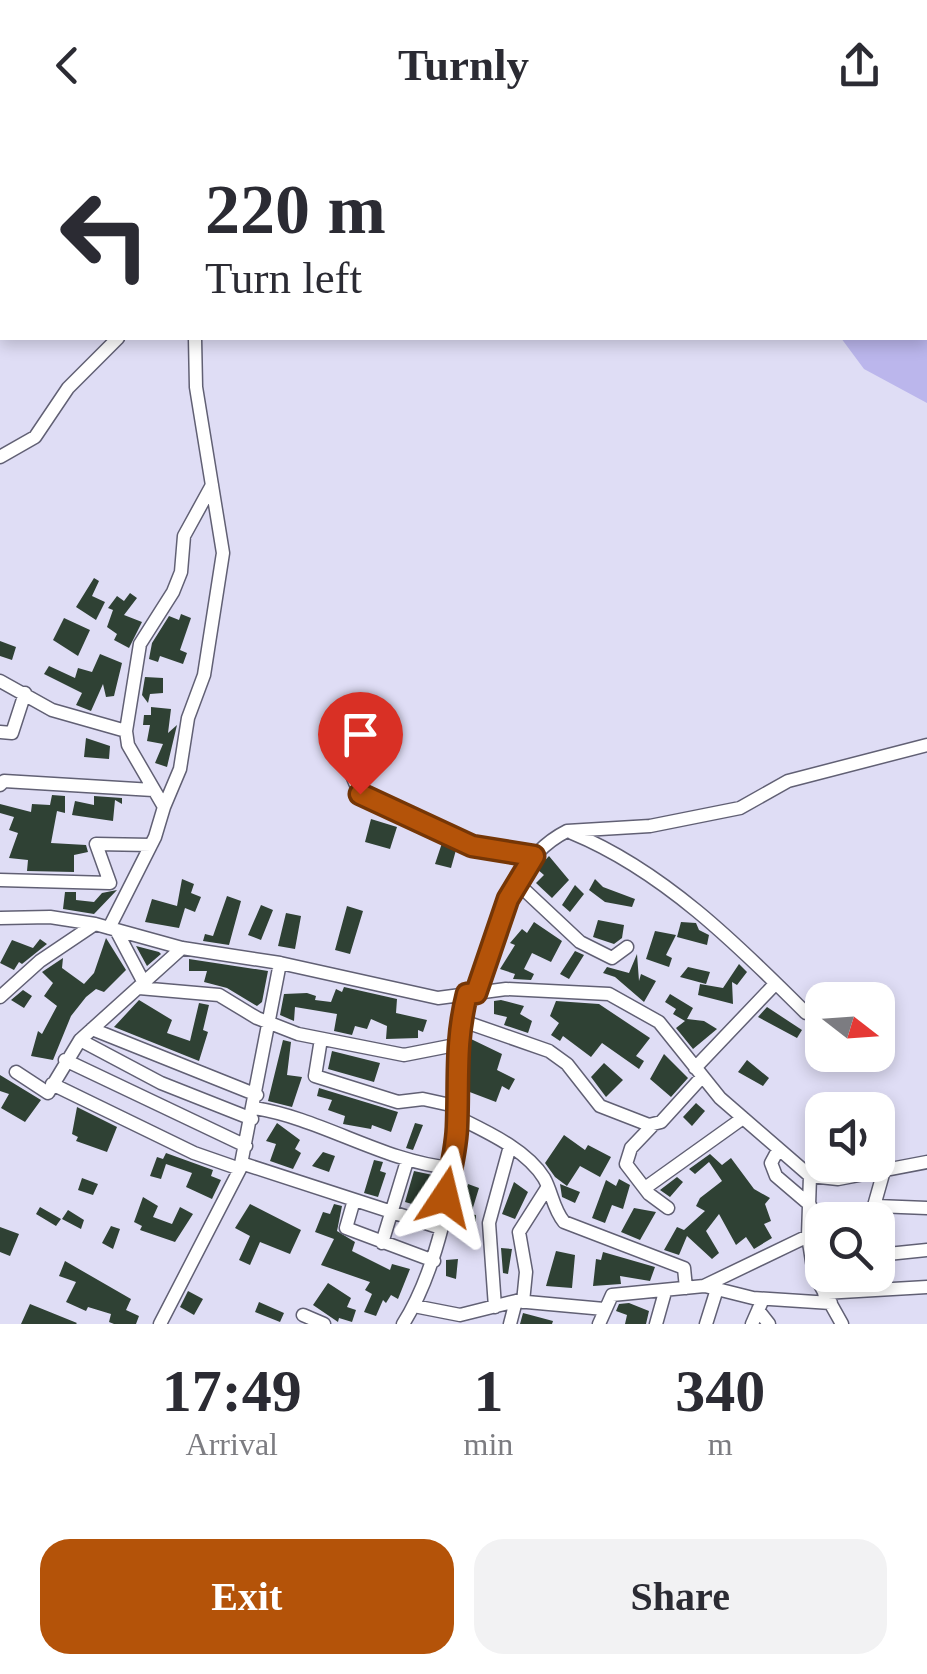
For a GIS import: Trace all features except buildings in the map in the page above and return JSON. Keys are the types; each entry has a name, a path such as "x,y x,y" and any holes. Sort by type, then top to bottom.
{"street":[{"path":"0,458 34,437 68,388 116,340"},
{"path":"142,986 113,929 125,892 151,845 180,769 188,718 204,675 223,554 196,387 195,340"},
{"path":"164,807 128,745 126,731 140,644 172,592 181,572 184,536 212,486"},
{"path":"0,681 52,710 126,731"},
{"path":"0,732 12,733 25,693"},
{"path":"337,723 338,744 360,794 472,846 534,856"},
{"path":"403,1324 434,1261 441,1228 451,1168 460,1020 516,882 534,856 567,831 650,826 724,811 802,777 927,745"},
{"path":"0,785 4,781 153,790"},
{"path":"567,831 614,850 702,916 805,1012"},
{"path":"110,883 96,844 151,845"},
{"path":"0,880 110,883 125,892"},
{"path":"516,882 580,942 609,958 627,947"},
{"path":"0,918 50,917 95,924 182,948 280,963 438,998 506,989 582,991 622,998 659,1022 698,1073 805,1172"},
{"path":"0,997 40,961 95,924"},
{"path":"16,1072 44,1094 80,1040 182,948"},
{"path":"160,1324 240,1166 280,963"},
{"path":"668,1208 645,1188 626,1160 775,984"},
{"path":"142,986 219,995 270,1024 321,1039 409,1056 456,1044"},
{"path":"460,1020 549,1052 568,1064 600,1106 652,1126"},
{"path":"92,1029 254,1107"},
{"path":"321,1039 316,1076 398,1102 422,1100 456,1111 510,1146 541,1175 564,1222 684,1268 686,1288"},
{"path":"80,1040 161,1082 288,1116 407,1161 451,1168"},
{"path":"65,1060 246,1146"},
{"path":"52,1084 194,1153 441,1228"},
{"path":"645,1188 743,1118"},
{"path":"495,1307 490,1223 510,1146"},
{"path":"778,1150 771,1163 774,1172 807,1202"},
{"path":"382,1244 407,1161"},
{"path":"895,1166 927,1162"},
{"path":"510,1324 526,1272 519,1232 547,1188"},
{"path":"354,1200 346,1228 434,1261"},
{"path":"895,1207 927,1208"},
{"path":"711,1288 805,1238"},
{"path":"895,1253 927,1250"},
{"path":"895,1288 927,1287"},
{"path":"706,1324 711,1288"},
{"path":"599,1324 612,1295 711,1288 761,1304 827,1292"},
{"path":"656,1324 665,1292"},
{"path":"833,1292 842,1324"},
{"path":"414,1306 460,1315 519,1301 604,1309"},
{"path":"752,1324 761,1304"},
{"path":"761,1304 769,1324"},
{"path":"304,1315 324,1324"}],"shaded area":[{"path":"842,340 927,340 927,403 864,369"}],"route":[{"path":"360,794 472,846 496,853 534,856 508,899 476,993 467,994 460,1020 455,1054 457,1129 445,1197"}]}
